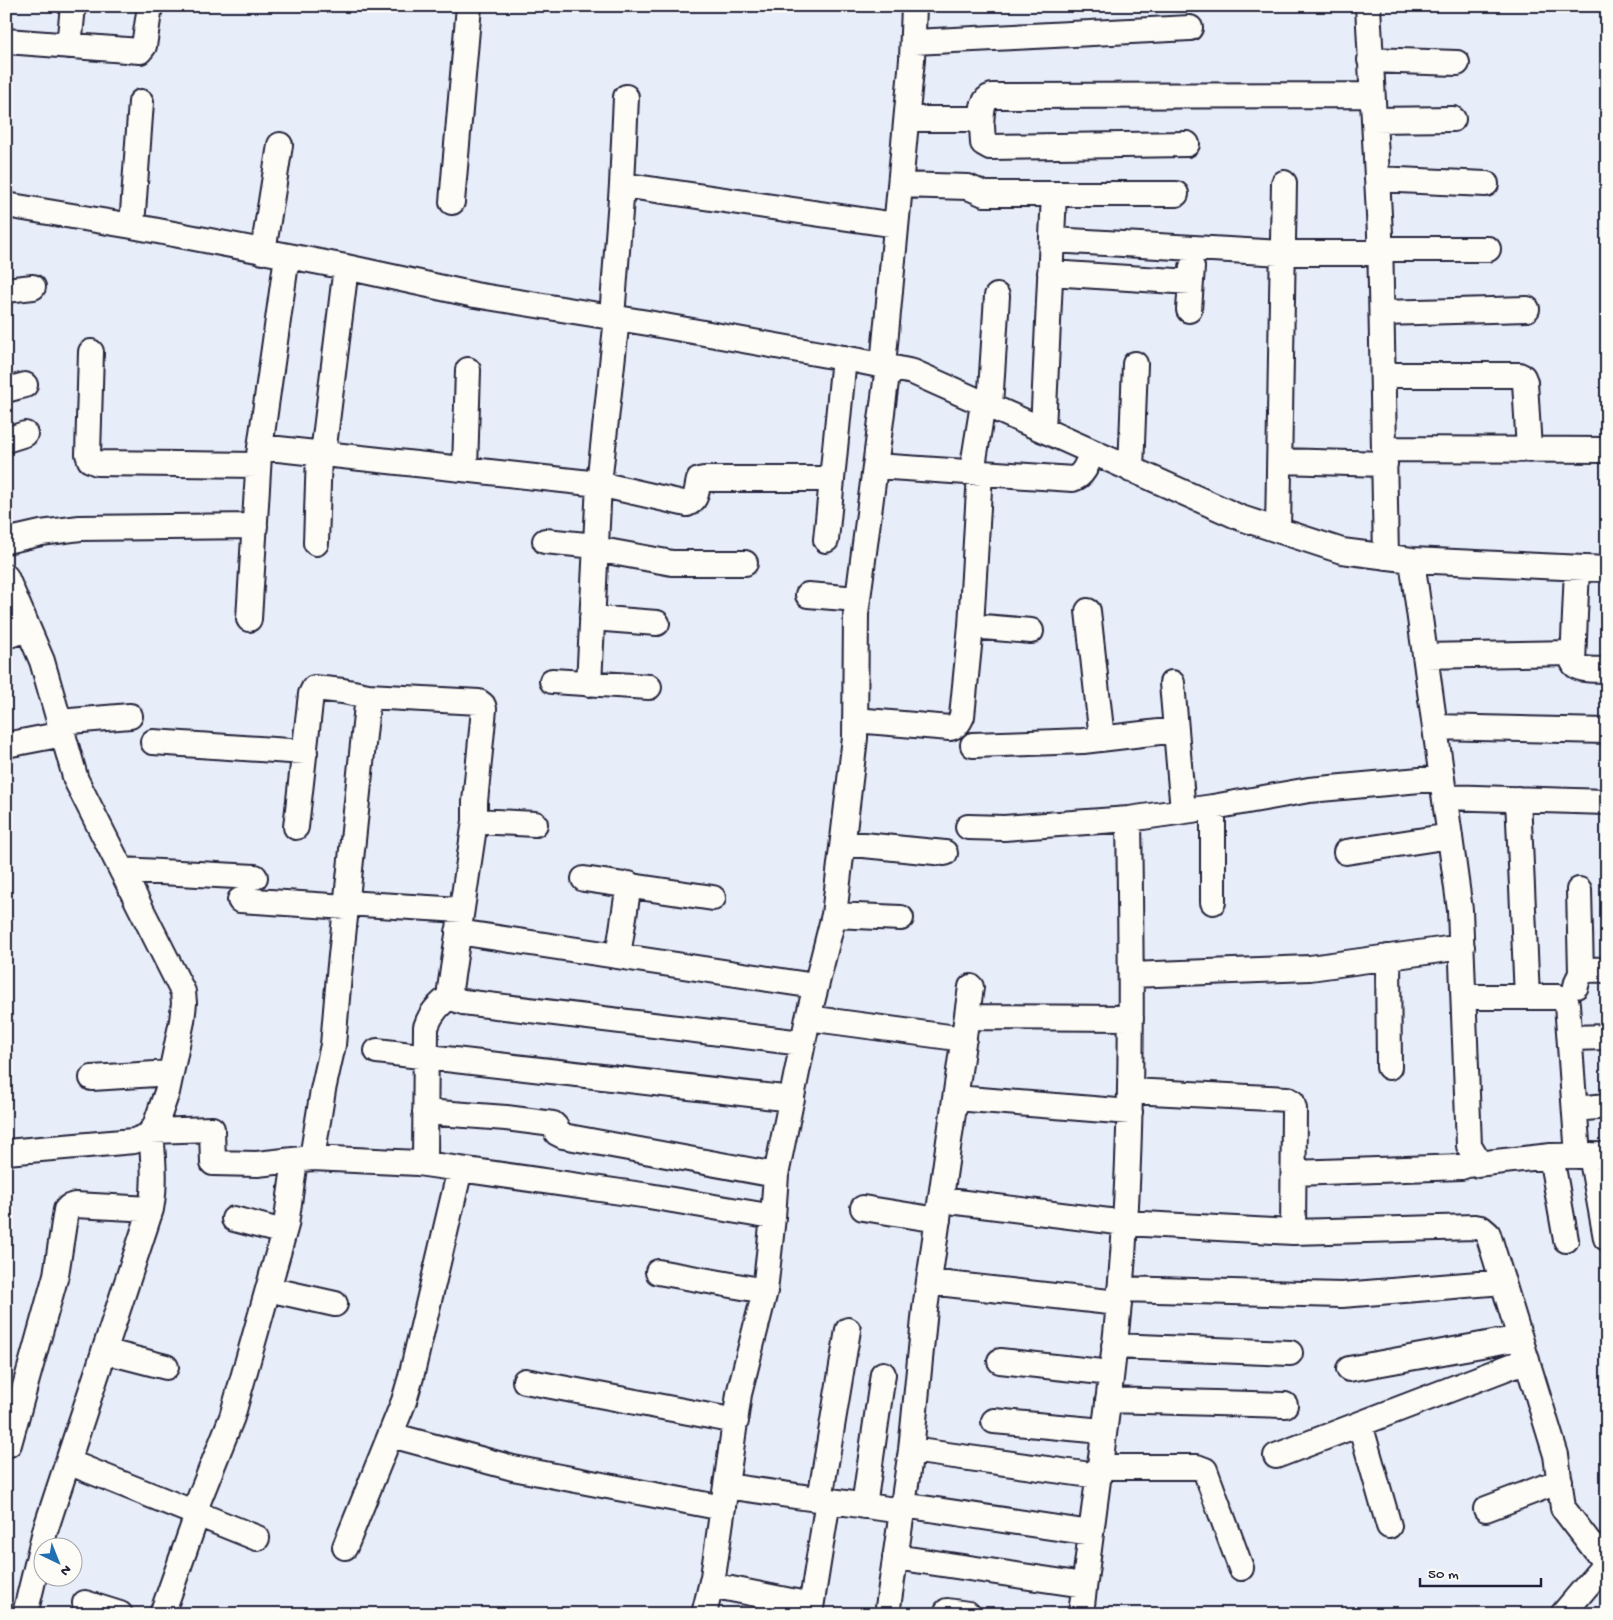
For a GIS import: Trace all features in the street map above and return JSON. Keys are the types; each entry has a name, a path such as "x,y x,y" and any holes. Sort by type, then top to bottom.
{"street":[{"path":"69,46 73,6"},
{"path":"6,41 140,51 144,46 150,6"},
{"path":"452,202 469,6"},
{"path":"704,1614 711,1585 740,1394 764,1291 776,1175 802,1043 834,915 855,738 856,614 886,366 896,225 914,42 914,6"},
{"path":"1368,6 1381,251 1386,557"},
{"path":"914,42 1190,28"},
{"path":"1370,60 1457,63"},
{"path":"1187,144 990,147 983,143 981,125 984,101 992,96 1372,95"},
{"path":"589,684 599,484 614,317 626,98"},
{"path":"132,226 140,102"},
{"path":"906,120 974,119 981,125"},
{"path":"1374,120 1453,119"},
{"path":"263,252 280,146"},
{"path":"1377,179 1486,184"},
{"path":"1278,530 1284,183"},
{"path":"622,185 896,225"},
{"path":"900,185 968,187 984,194 1176,194"},
{"path":"1044,430 1054,194"},
{"path":"6,204 346,267 475,295 614,317 913,372 1241,518 1342,551 1412,560 1607,569"},
{"path":"1052,240 1283,253 1488,249"},
{"path":"1189,310 1193,249"},
{"path":"249,619 259,456 287,256"},
{"path":"316,543 321,454 346,267"},
{"path":"1050,273 1191,282"},
{"path":"6,290 33,287"},
{"path":"855,720 950,728 956,726 962,716 971,626 976,473 986,405 997,296"},
{"path":"1382,313 1527,308"},
{"path":"91,352 88,454 90,460 97,463 321,454 599,484 687,504 696,497 699,480 704,479 832,479"},
{"path":"826,540 844,358"},
{"path":"1132,470 1135,364"},
{"path":"465,469 468,370"},
{"path":"1383,375 1519,375 1525,382 1529,450"},
{"path":"1280,461 1529,450 1607,450"},
{"path":"875,466 1073,479 1078,478 1082,473 1092,452"},
{"path":"6,541 42,533 80,528 254,526"},
{"path":"545,541 596,548 672,563 745,563"},
{"path":"1412,560 1460,910 1469,1146 1475,1156 1467,1165"},
{"path":"1577,568 1574,666 1578,668 1607,670"},
{"path":"6,577 17,633 42,661 76,780 183,992 184,1002 182,1021 167,1092 154,1128 147,1136 134,1141 6,1152"},
{"path":"808,595 858,599"},
{"path":"1088,611 1102,739"},
{"path":"592,618 657,623"},
{"path":"971,626 1031,631"},
{"path":"1425,656 1573,653"},
{"path":"552,681 649,687"},
{"path":"1172,683 1183,811"},
{"path":"296,827 312,690 314,688 368,696 479,702 483,705 484,709 475,802 475,821 459,921 450,988 451,995 456,1000 462,1002 802,1043"},
{"path":"162,1614 232,1417 303,1159 324,1090 333,1045 368,696"},
{"path":"6,745 61,728 130,716"},
{"path":"1435,727 1607,731"},
{"path":"973,745 1102,739 1176,730"},
{"path":"153,742 305,752"},
{"path":"968,827 1004,828 1129,818 1212,807 1308,790 1443,788 1518,800 1607,802"},
{"path":"1518,800 1527,997"},
{"path":"1212,807 1213,902"},
{"path":"1081,1614 1108,1400 1125,1222 1131,1018 1129,818"},
{"path":"475,821 535,824"},
{"path":"1346,852 1450,836"},
{"path":"842,842 944,853"},
{"path":"122,870 256,877"},
{"path":"584,878 713,898"},
{"path":"618,956 629,884"},
{"path":"1567,1004 1572,997 1580,972 1579,890"},
{"path":"240,900 346,905 459,921 618,956 815,986"},
{"path":"834,915 902,918"},
{"path":"1131,975 1294,969 1462,947"},
{"path":"1388,957 1389,1067"},
{"path":"1580,972 1607,970"},
{"path":"886,1614 911,1450 929,1282 971,987"},
{"path":"425,1164 426,1027 429,1017 435,1009 451,995"},
{"path":"1464,997 1558,997 1564,999 1567,1004 1575,1109 1592,1155 1606,1238"},
{"path":"808,1018 965,1028 1131,1018"},
{"path":"1570,1038 1607,1037"},
{"path":"377,1051 792,1098"},
{"path":"92,1078 171,1073"},
{"path":"956,1098 1130,1102 1287,1099 1292,1102 1294,1109 1293,1232"},
{"path":"1575,1109 1607,1106"},
{"path":"425,1112 506,1118 553,1124 556,1127 557,1133 564,1136 776,1175"},
{"path":"151,1131 212,1129 213,1163 257,1164 303,1159 425,1164 648,1196 773,1217"},
{"path":"25,1614 45,1531 151,1209 155,1171 151,1131"},
{"path":"1294,1173 1461,1167 1551,1156 1592,1155"},
{"path":"1551,1156 1566,1240"},
{"path":"345,1546 391,1435 411,1377 460,1169"},
{"path":"9,1444 56,1275 66,1210 69,1206 75,1205 151,1209"},
{"path":"863,1208 939,1210 1293,1232 1481,1228 1488,1234 1556,1455 1563,1508 1606,1563 1563,1614"},
{"path":"234,1219 284,1232"},
{"path":"658,1272 764,1291"},
{"path":"929,1282 1119,1296 1342,1295 1503,1282"},
{"path":"268,1289 334,1304"},
{"path":"711,1585 810,1609 848,1330"},
{"path":"1349,1369 1520,1338"},
{"path":"1114,1346 1290,1354"},
{"path":"104,1351 166,1367"},
{"path":"1276,1456 1527,1360"},
{"path":"1000,1361 1111,1373"},
{"path":"864,1506 883,1374"},
{"path":"525,1381 736,1420"},
{"path":"1108,1400 1285,1405"},
{"path":"994,1421 1104,1431"},
{"path":"1360,1424 1389,1526"},
{"path":"391,1435 513,1468 724,1497 824,1500 864,1506 902,1508 1091,1533"},
{"path":"911,1450 1099,1471 1197,1466 1204,1470 1241,1568"},
{"path":"68,1462 257,1538"},
{"path":"1486,1509 1560,1481"},
{"path":"895,1557 1084,1585"},
{"path":"85,1602 120,1614"}]}
